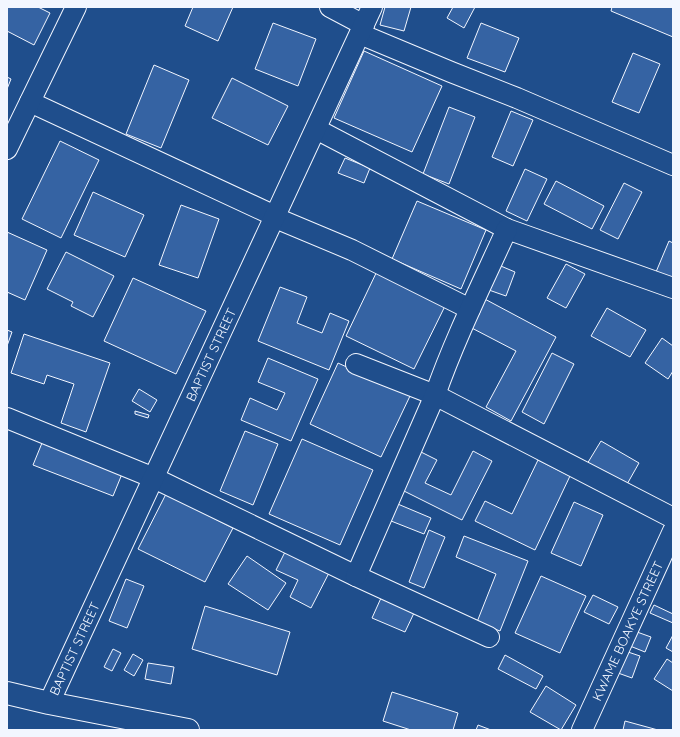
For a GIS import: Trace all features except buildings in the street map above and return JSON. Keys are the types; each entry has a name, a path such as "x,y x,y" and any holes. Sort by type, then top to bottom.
{"street":[{"path":"7,150 76,7"},
{"path":"330,7 362,30 451,72 517,98 673,165"},
{"name":"BAPTIST STREET","path":"49,703 372,7"},
{"path":"30,102 275,216 278,219 352,250 470,309"},
{"path":"316,129 507,229 673,288"},
{"path":"356,576 435,395 470,309 507,229"},
{"path":"356,364 435,395 673,518"},
{"path":"7,418 154,478 356,576 489,637"},
{"name":"KWAME BOAKYE STREET","path":"582,730 673,531"},
{"path":"7,693 49,703 188,730"}]}
